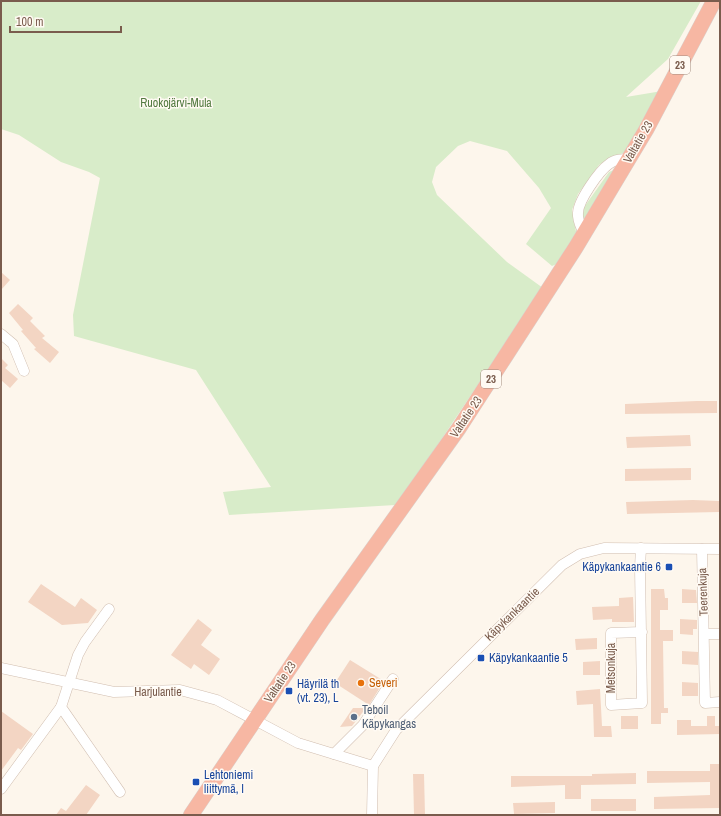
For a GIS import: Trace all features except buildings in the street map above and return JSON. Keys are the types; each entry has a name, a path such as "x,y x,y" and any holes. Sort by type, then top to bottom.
{"highway":[{"name":"Valtatie 23","path":"191,815 254,719 322,620 459,428 584,234 630,159 714,1"}],"street":[{"path":"1,334 13,344 24,370"},
{"name":"Käpykankaantie","path":"373,766 396,730 562,565 580,554 604,548 720,549"},
{"name":"Metsonkuja","path":"641,548 640,567 642,632 642,703 612,705 611,633 642,632"},
{"name":"Teerenkuja","path":"702,549 705,634 705,703 720,702"},
{"path":"1,789 61,707 67,684 85,642 109,610"},
{"path":"705,634 720,634"},
{"name":"Harjulantie","path":"1,668 67,684 114,692 180,690 217,700 298,743 373,766"},
{"path":"334,754 363,725 393,679"},
{"path":"61,707 120,792"},
{"path":"372,815 373,766"}],"green space":[{"name":"Ruokojärvi-Mula","path":"1,1 701,1 668,59 626,97 662,91 629,151 609,158 599,165 578,194 572,210 577,237 559,263 552,266 526,244 551,208 539,188 507,151 470,141 458,146 436,167 432,182 437,195 507,262 543,288 412,483 395,505 229,515 223,492 271,487 196,370 74,336 73,315 100,178 89,172 61,162 19,135 1,129"},
{"path":"614,170 586,222 582,216 582,210 609,172"}],"place":[{"name":"Käpykankaantie 6","path":"669,567"},
{"name":"Käpykankaantie 5","path":"481,658"},
{"name":"Severi","path":"361,683"},
{"name":"Häyrilä th (vt. 23), L","path":"289,691"},
{"name":"Teboil Käpykangas","path":"354,717"},
{"name":"Lehtoniemi liittymä, I","path":"196,782"}]}
